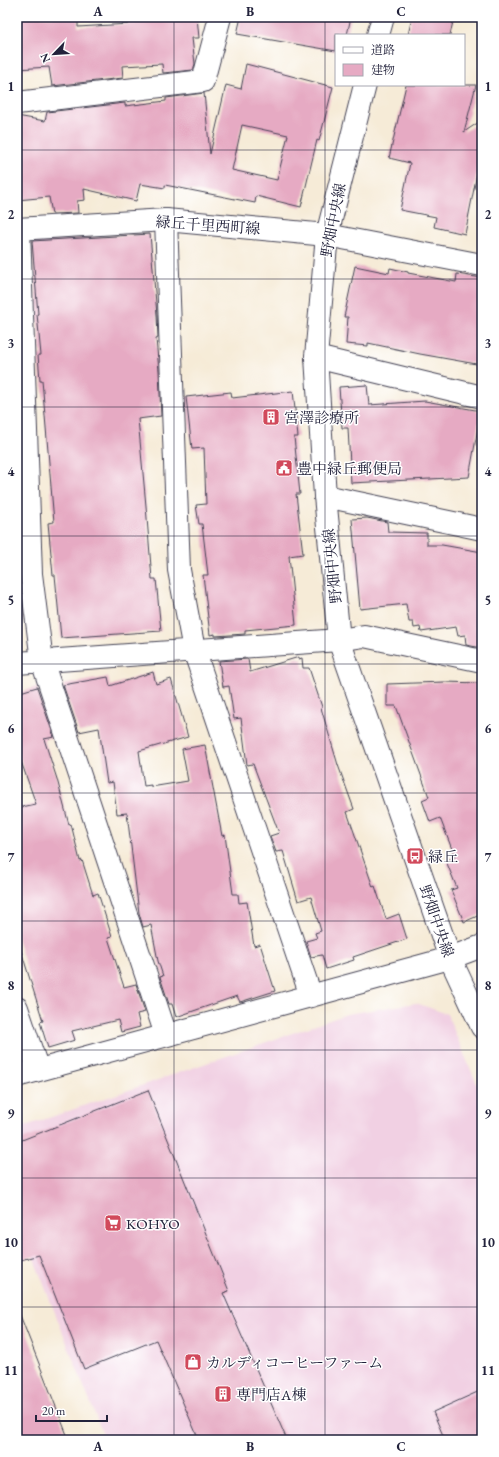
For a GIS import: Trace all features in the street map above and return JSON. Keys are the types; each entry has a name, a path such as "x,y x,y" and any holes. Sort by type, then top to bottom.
{"street":[{"path":"17,103 203,81 220,17"},
{"path":"378,34 383,17"},
{"name":"野畑中央線","path":"365,86 327,235 316,357 325,496 340,640 450,958 482,1027"},
{"path":"166,220 179,570 194,650 311,996"},
{"name":"緑丘千里西町線","path":"18,229 166,220 327,235 482,265"},
{"path":"18,229 31,574 42,661 166,1035"},
{"path":"316,357 482,398"},
{"path":"325,496 482,530"},
{"path":"17,663 340,640 364,636 482,661"},
{"path":"17,1076 450,958 482,946"},
{"path":"17,1008 38,1070"}],"shaded area":[{"path":"416,1003 447,1014 482,1096 482,1440 105,1440 17,1216 17,1129 347,1014"}],"building":[{"path":"17,17 78,17 78,27 128,24 128,22 169,18 197,17 199,38 192,38 195,64 193,70 163,73 162,64 122,66 123,78 52,86 49,67 17,69"},
{"path":"241,17 351,17 347,34 335,34 335,51 237,34"},
{"path":"412,17 454,17 450,34 408,34"},
{"path":"246,64 333,87 319,141 317,140 301,207 256,196 255,203 165,185 165,188 140,184 136,201 84,189 85,200 77,201 78,213 52,214 49,197 17,200 17,116 45,121 47,112 125,103 125,106 166,101 166,98 204,93 210,154 226,85 241,89","holes":["242,125 288,135 277,180 232,170"]},
{"path":"476,85 464,132 482,120 482,148 465,234 434,227 436,217 400,210 410,163 389,158 406,86"},
{"path":"150,234 157,315 158,338 156,339 161,416 138,419 152,579 156,579 161,631 61,638 48,523 54,522 42,380 40,380 38,355 41,355 32,241"},
{"path":"355,266 389,273 390,268 456,282 457,274 482,278 482,365 368,343 368,346 346,344 348,317 344,317"},
{"path":"367,385 369,405 425,401 481,411 469,477 351,483 348,428 342,428 339,387"},
{"path":"293,391 298,437 294,437 300,494 296,494 303,554 289,556 296,625 245,630 245,634 210,635 203,575 208,575 202,524 199,524 196,505 206,504 204,448 192,449 186,397 231,392 232,398"},
{"path":"367,518 387,522 388,532 427,533 427,545 442,545 482,552 482,648 466,645 465,635 458,636 456,627 421,632 420,627 414,628 413,622 409,622 406,604 360,609 352,519"},
{"path":"299,657 299,659 302,658 303,668 309,668 322,707 321,708 338,765 354,809 347,812 373,887 375,886 386,919 399,914 407,939 353,957 354,960 326,969 322,955 311,957 306,941 317,938 315,933 321,931 311,897 298,901 283,851 276,852 270,836 279,833 253,764 247,765 241,718 234,719 229,686 223,687 219,661 248,659 250,672"},
{"path":"153,672 156,684 171,679 188,737 139,751 144,786 151,785 151,787 188,781 182,749 205,745 222,836 225,835 233,894 238,894 239,903 247,902 254,946 260,944 275,991 240,1002 237,996 176,1017 172,1004 169,1004 160,977 163,976 158,961 151,925 143,927 139,913 127,813 117,814 113,782 107,783 99,728 79,732 63,685 108,677 110,686"},
{"path":"444,682 482,683 482,914 464,922 451,890 457,888 446,861 455,857 440,818 430,822 422,800 429,797 396,706 387,706 387,684"},
{"path":"37,687 54,737 44,739 57,779 69,825 71,824 80,861 82,860 93,895 98,893 112,937 108,938 124,987 136,984 145,1012 137,1014 140,1027 121,1032 118,1020 72,1031 75,1040 48,1048 40,1022 43,1021 17,938 17,808 36,804 17,750 17,693"},
{"path":"148,1090 229,1291 223,1293 287,1440 199,1440 156,1340 84,1369 39,1255 17,1261 17,1142"},
{"path":"18,1310 69,1440 17,1440"},
{"path":"482,1390 482,1440 445,1440 433,1412"}],"place":[{"name":"宮澤診療所","path":"271,417"},
{"name":"豊中緑丘郵便局","path":"284,468"},
{"name":"緑丘","path":"415,856"},
{"name":"KOHYO","path":"113,1223"},
{"name":"カルディコーヒーファーム","path":"193,1362"},
{"name":"専門店A棟","path":"223,1394"}]}
